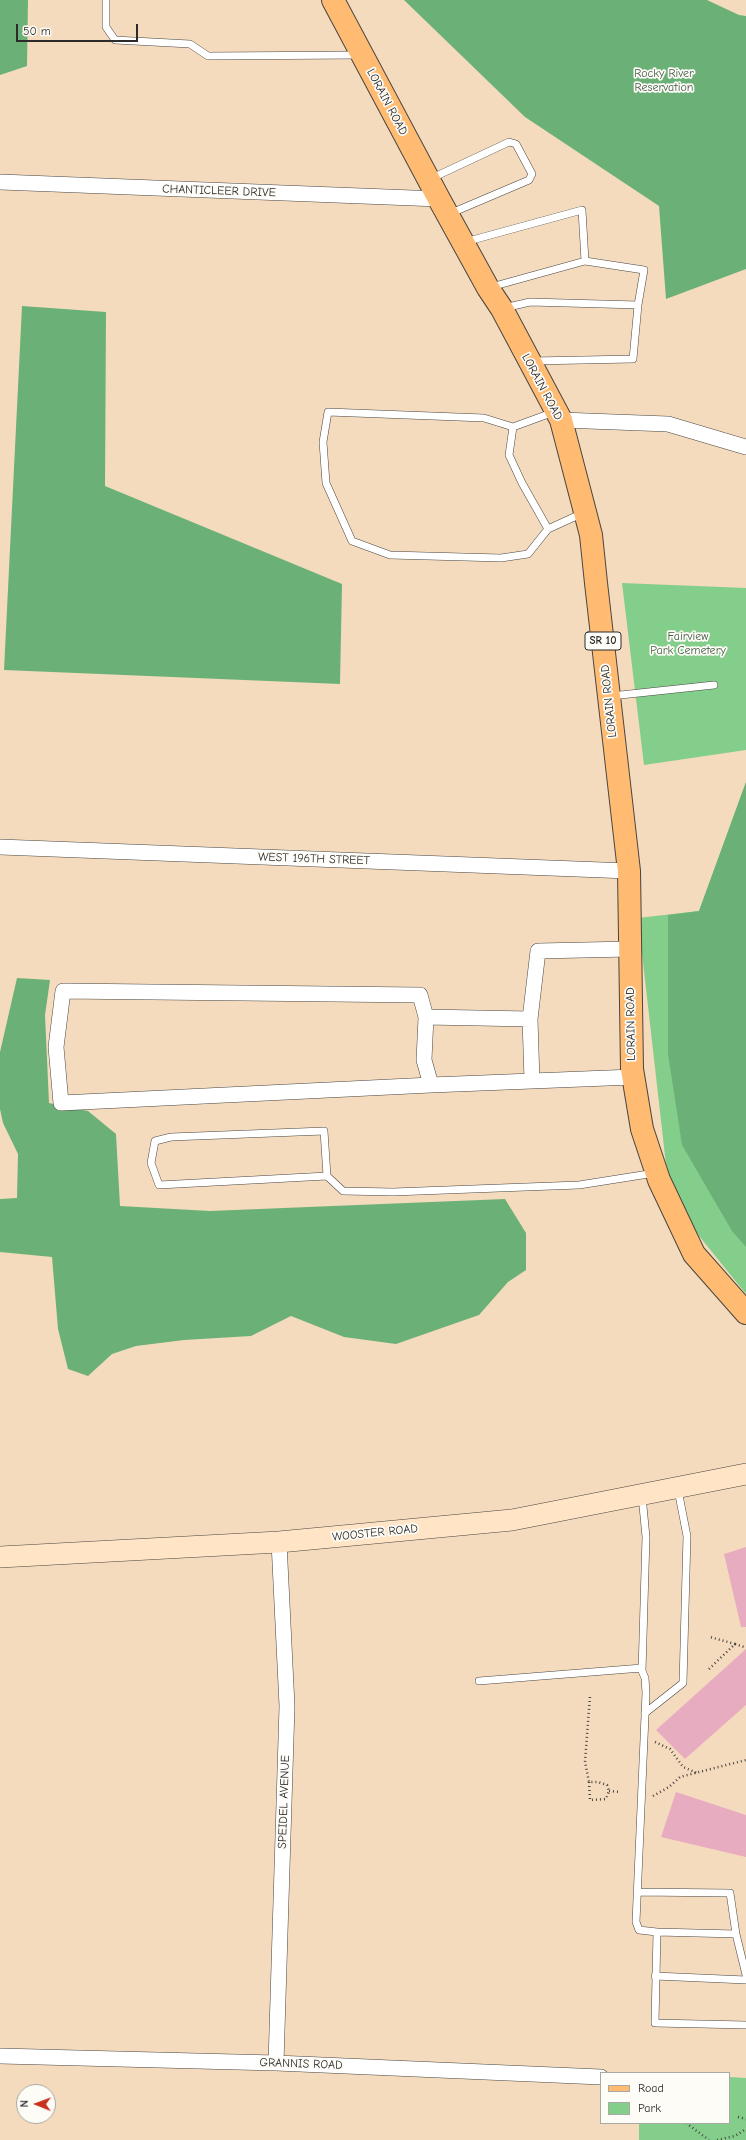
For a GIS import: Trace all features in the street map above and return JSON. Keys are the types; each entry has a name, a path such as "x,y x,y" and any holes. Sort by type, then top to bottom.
{"main road":[{"name":"LORAIN ROAD","path":"333,0 438,198 488,288 502,309 528,361 559,416 591,535 629,871 633,1077 642,1128 657,1173 694,1254 746,1313"},
{"name":"WOOSTER ROAD","path":"0,1557 279,1542 512,1520 746,1474"}],"street":[{"name":"CHANTICLEER DRIVE","path":"0,182 438,198"},
{"path":"559,416 668,424 745,446"},
{"name":"WEST 196TH STREET","path":"0,847 629,871"},
{"path":"532,1081 530,1019 538,951 630,949"},
{"path":"431,1085 424,1060 426,1017 420,995 63,991 56,1047 61,1103 633,1077"},
{"path":"426,1017 530,1019"},
{"name":"SPEIDEL AVENUE","path":"276,2063 287,1706 279,1542"},
{"name":"GRANNIS ROAD","path":"0,2056 276,2063 600,2077"}],"lane":[{"path":"106,0 106,27 115,40 190,44 208,56 362,55"},
{"path":"509,142 516,144 532,174 530,180 438,198 509,142"},
{"path":"463,243 582,210 585,262"},
{"path":"488,288 585,262 644,270 638,305 634,359 528,361"},
{"path":"502,309 530,302 638,305"},
{"path":"559,416 513,427 484,418 328,412 322,442 326,483 352,541 390,555 500,558 528,554 548,528 585,512"},
{"path":"513,427 509,455 522,483 548,528"},
{"path":"609,696 714,685"},
{"path":"327,1176 159,1185 151,1163 155,1142 171,1137 324,1131 327,1176 343,1191 393,1192 579,1185 657,1173"},
{"path":"645,1713 683,1682 687,1536 677,1487"},
{"path":"642,1494 646,1537 642,1668 645,1678 645,1713 636,1922 639,1930 657,1932 736,1934"},
{"path":"479,1681 642,1668"},
{"path":"637,1892 730,1893 736,1934 746,1975"},
{"path":"657,1932 654,2023 746,2025"},
{"path":"655,1976 746,1980"}],"path":[{"path":"710,1637 744,1647"},
{"path":"709,1669 735,1644"},
{"path":"589,1782 598,1782 607,1785 609,1791 606,1799 590,1800 589,1782 585,1762 590,1696"},
{"path":"653,1741 670,1749 683,1767 697,1773"},
{"path":"651,1796 669,1787 680,1777 746,1760"},
{"path":"609,1791 621,1792"},
{"path":"738,2117 746,2119"},
{"path":"687,2124 710,2140"},
{"path":"717,2140 735,2136 746,2129"}],"green space":[{"path":"0,0 28,0 27,66 0,75"},
{"name":"Rocky River Reservation","path":"404,0 707,0 739,15 746,16 746,269 666,299 659,206 525,117"},
{"path":"22,306 106,312 105,486 342,584 340,684 4,670"},
{"name":"Fairview Park Cemetery","path":"622,583 746,588 746,750 644,765"},
{"path":"746,782 746,1294 670,1200 638,918 699,911"},
{"path":"746,782 746,1247 732,1231 682,1145 668,1054 668,915 699,911"},
{"path":"17,978 50,980 45,1015 49,1103 88,1111 116,1134 120,1206 210,1211 505,1199 526,1233 526,1270 508,1282 479,1315 396,1344 344,1337 291,1316 251,1336 184,1340 136,1346 112,1354 88,1376 68,1369 58,1329 52,1257 0,1252 0,1199 17,1198 18,1154 3,1123 0,1109 0,1052"},
{"path":"730,2077 746,2078 746,2140 639,2140 639,2124 730,2124"}],"building":[{"path":"746,1547 746,1627 741,1627 724,1554"},
{"path":"746,1649 746,1705 685,1759 656,1730"},
{"path":"676,1792 746,1815 746,1857 661,1837"}]}
